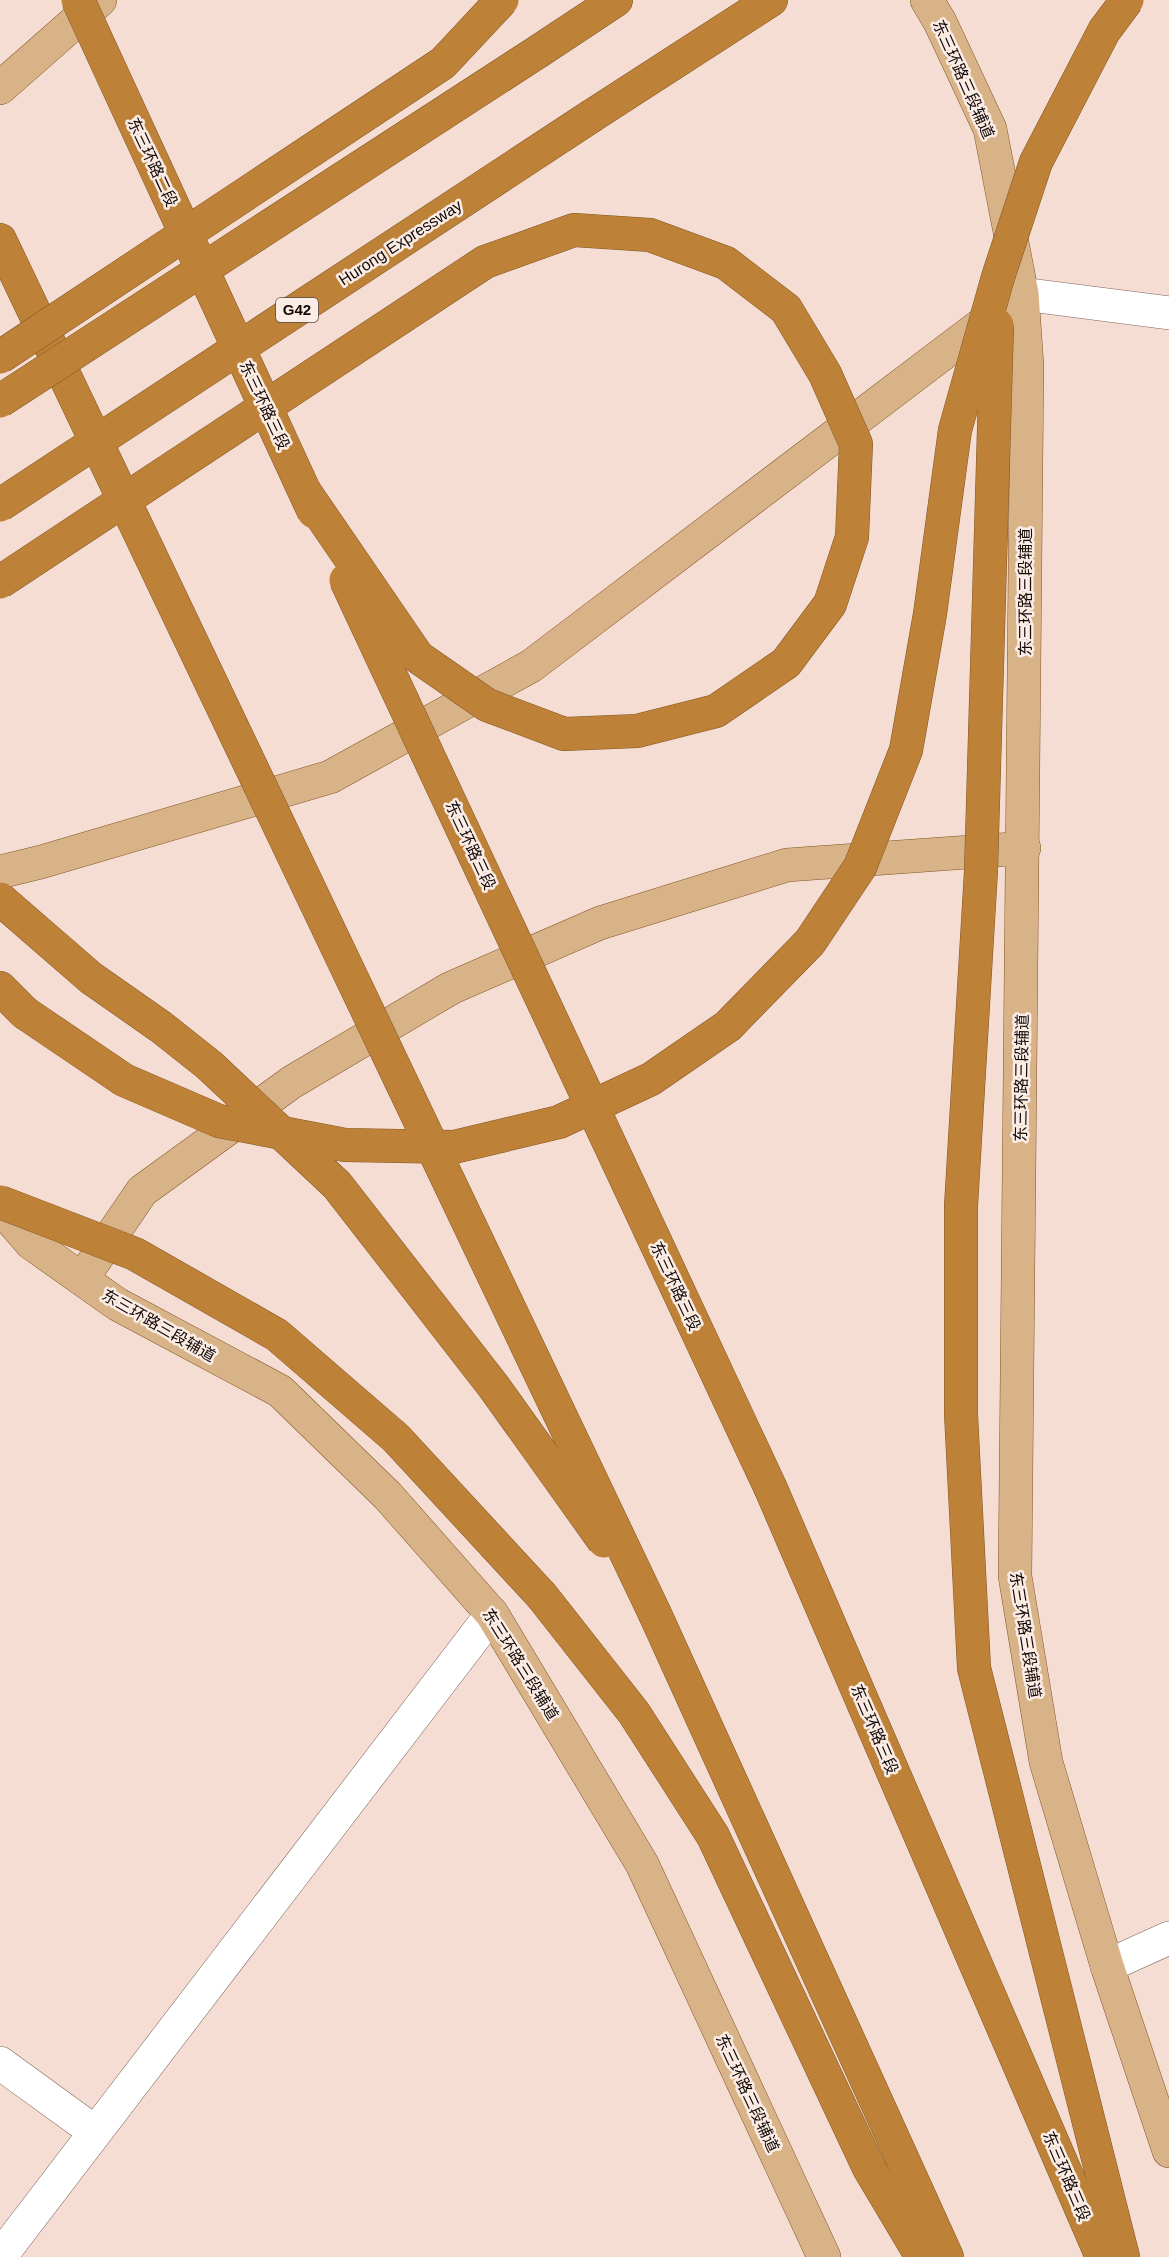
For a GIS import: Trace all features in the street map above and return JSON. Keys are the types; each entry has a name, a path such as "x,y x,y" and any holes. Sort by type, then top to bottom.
{"highway":[{"name":"东三环路二段","path":"78,0 228,325"},
{"path":"0,357 443,63 502,0"},
{"path":"0,401 329,189 616,0"},
{"name":"Hurong Expressway","path":"0,505 771,0"},
{"path":"1123,2257 974,1668 960,1414 961,1206 981,871 1010,286 1036,162 1104,31 1127,0"},
{"path":"0,582 485,262 574,230 650,235 726,264 786,309 825,374 856,444 852,537 830,604 786,663 716,711 637,731 564,734 487,705 418,657 305,492"},
{"path":"0,240 655,1614 947,2257"},
{"path":"0,988 25,1013 124,1080 219,1121 345,1144 454,1148 559,1122 651,1079 728,1026 810,942 860,867 906,750 930,614 955,430 1010,286"},
{"name":"东三环路三段","path":"228,325 771,1489 1102,2257"},
{"path":"0,899 91,978 161,1027 209,1065 337,1185 494,1387 655,1614"},
{"path":"0,1202 135,1254 277,1335 396,1438 542,1596 634,1713 712,1836 869,2168 922,2257"}],"main road":[{"path":"0,88 100,0"},
{"name":"东三环路三段辅道","path":"927,0 940,22 990,129 1010,286 1027,366 1015,1576 1046,1762 1107,1966 1169,2151"},
{"path":"0,872 42,862 330,777 521,672 1010,286"},
{"path":"82,1279 142,1191 292,1082 451,988 600,923 787,865 1023,848"},
{"name":"东三环路三段辅道","path":"0,1207 31,1243 117,1304 280,1391 388,1496 492,1614 642,1864 824,2257"}],"street":[{"path":"1010,286 1169,313"},
{"path":"0,2257 492,1614"},
{"path":"1107,1966 1169,1938"},
{"path":"0,2063 95,2132"}]}
